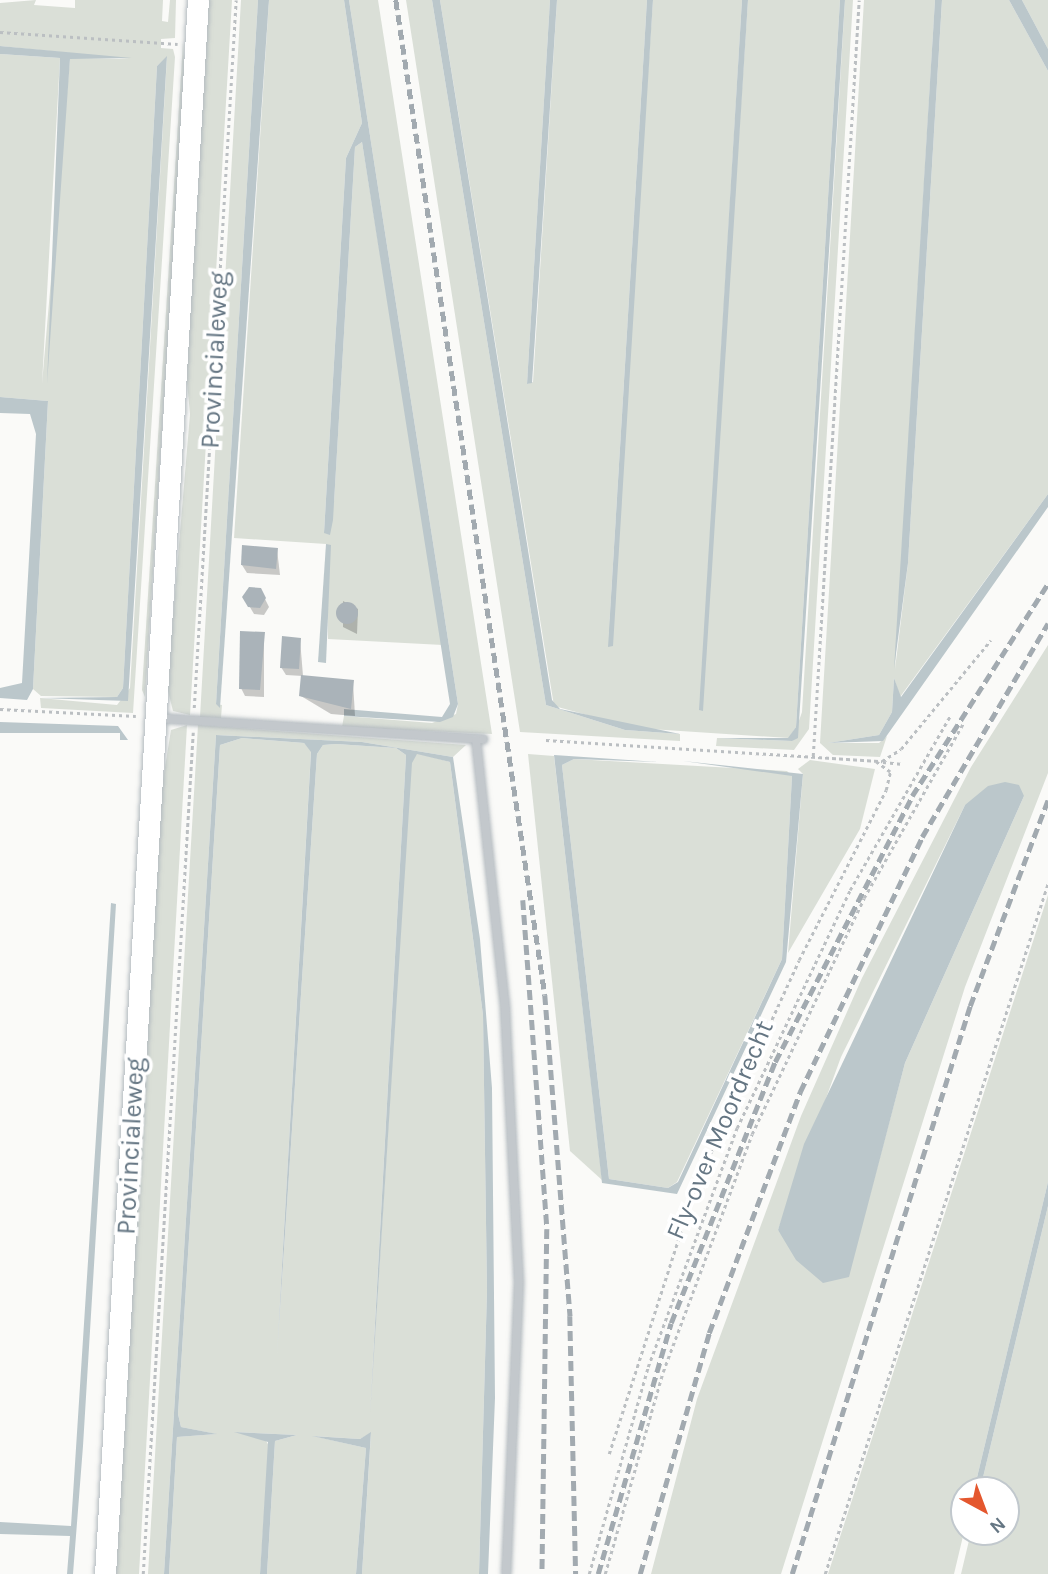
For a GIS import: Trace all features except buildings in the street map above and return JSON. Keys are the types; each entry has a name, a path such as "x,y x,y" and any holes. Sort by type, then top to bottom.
{"main road":[{"name":"Provincialeweg","path":"105,1574 198,0"}],"lane":[{"path":"156,718 480,739 505,1007 519,1282 506,1574"}],"path":[{"name":"Provincialeweg","path":"143,1574 236,0"},
{"path":"813,756 859,0"},
{"path":"0,32 178,44"},
{"path":"876,762 901,749 991,640"},
{"path":"0,709 156,718"},
{"name":"Fly-over Moordrecht","path":"589,1574 648,1367 733,1138 845,901 950,716"},
{"path":"605,1574 667,1360 752,1133 848,928 963,724"},
{"path":"546,740 903,764"},
{"path":"609,1454 696,1185 799,960 886,790 890,772 876,762"},
{"path":"825,1574 1048,883"}],"shaded area":[{"path":"36,0 34,5 75,8 75,0 163,0 162,21 168,22 170,0 176,0 175,38 161,39 161,48 173,49 175,57 133,713 41,708 40,698 117,705 130,688 167,57 157,66 123,688 117,697 41,696 33,689 48,401 0,397 0,54 60,58 42,384 70,58 129,59 0,46 0,3"},
{"path":"208,0 232,0 190,715 173,711 167,687 190,414 186,371"},
{"path":"241,0 258,0 216,704 222,705 221,718 200,717"},
{"path":"258,0 269,0 220,708 216,704"},
{"path":"269,0 344,0 362,123 346,158 324,533 334,502 355,147 362,142 443,645 328,639 326,544 234,538"},
{"path":"344,0 349,0 458,704 453,717 440,722 344,716 344,709 442,717 450,704 362,142 355,147 333,520 330,535 324,533 346,158 362,123"},
{"path":"349,0 378,0 492,734 342,727 344,716 432,723 456,714 458,704"},
{"path":"406,0 432,0 546,705 625,730 680,734 680,741 520,732"},
{"path":"432,0 440,0 552,700 560,709 680,734 625,730 546,705"},
{"path":"440,0 550,0 527,384 533,382 557,0 647,0 608,647 653,0 742,0 700,710 748,0 840,0 796,727 789,738 635,728 554,706"},
{"path":"550,0 557,0 532,383 527,384"},
{"path":"647,0 653,0 613,646 608,647"},
{"path":"742,0 748,0 703,711 699,710"},
{"path":"840,0 845,0 798,738 792,741 717,738 788,738 796,727"},
{"path":"845,0 853,0 809,729 794,750 716,746 717,738 792,741 802,712"},
{"path":"864,0 935,0 895,669 908,563 942,0 1009,0 1048,71 1048,494 900,697 894,678 892,712 879,735 828,743 879,743 887,736 880,757 833,755 820,743"},
{"path":"935,0 942,0 908,563 894,669"},
{"path":"1009,0 1022,0 1048,49 1048,71"},
{"path":"1022,0 1048,0 1048,49"},
{"path":"183,43 185,76 145,697 142,690"},
{"path":"0,46 132,58 70,59 47,384 60,58 0,54"},
{"path":"167,56 128,701 40,698 117,697 123,688 157,66"},
{"path":"0,397 48,401 33,689 27,700 0,698 0,688 22,683 36,434 30,414 0,413"},
{"path":"1048,494 1048,507 883,741 828,743 879,735 892,712 894,678 901,697"},
{"path":"326,544 331,545 326,663 318,662"},
{"path":"1048,645 1048,773 965,987 781,1574 651,1574 697,1399 801,1116 862,978 971,767","holes":["1024,796 905,1063 848,1277 806,1267 778,1230 841,1057 965,805"]},
{"path":"0,722 118,726 128,740 120,740 120,733 0,733"},
{"path":"187,725 139,1574 114,1574 160,798 171,730"},
{"path":"198,725 466,745 453,757 362,742 216,735 164,1574 148,1574"},
{"path":"216,735 362,742 453,757 480,939 492,1088 495,1398 488,1574 479,1574 487,1291 483,1015 450,762 417,754 412,763 370,1416 406,755 396,748 336,744 323,745 317,754 277,1355 311,752 304,743 242,738 220,745 178,1414 181,1427 217,1434 177,1437 169,1574 164,1574"},
{"path":"242,738 304,743 311,751 277,1355 317,754 323,745 336,744 396,748 406,755 370,1415 411,763 417,753 450,762 483,1015 487,1291 479,1574 362,1574 371,1433 360,1439 313,1436 366,1448 356,1574 267,1574 275,1441 297,1435 235,1432 265,1439 269,1446 260,1574 169,1574 177,1437 216,1434 181,1427 178,1414 220,745"},
{"path":"528,754 554,756 602,1180 570,1151"},
{"path":"554,755 658,762 574,759 562,765 609,1179 668,1188 678,1182 782,959 792,776 683,761 803,774 786,962 677,1194 602,1183"},
{"path":"574,759 787,771 792,776 782,959 677,1182 668,1188 609,1179 562,765"},
{"path":"810,760 875,769 860,829 788,953 803,774 798,769"},
{"path":"1005,782 1019,785 1024,796 905,1063 849,1277 823,1283 796,1260 778,1230 804,1144 965,805 988,786"},
{"path":"1048,895 1048,1182 977,1476 950,1476 950,1546 961,1546 954,1574 828,1574"},
{"path":"111,903 116,904 83,1446 73,1574 67,1574 70,1536 0,1534 0,1522 71,1526"},
{"path":"1048,1182 1048,1206 983,1476 977,1476"},
{"path":"1048,1206 1048,1574 961,1574 968,1546 1020,1546 1020,1476 983,1476"},
{"path":"234,1432 297,1435 275,1441 267,1574 260,1574 268,1442"},
{"path":"371,1432 362,1574 356,1574 366,1448 312,1436 360,1439"}],"railway":[{"path":"396,0 545,995 570,1316 576,1574"},
{"path":"598,1574 671,1323 775,1062 912,796 1048,583"},
{"path":"640,1574 709,1333 800,1092 922,837 1048,623"},
{"path":"792,1574 970,1006 1048,800"},
{"path":"523,900 547,1229 542,1574"}]}
